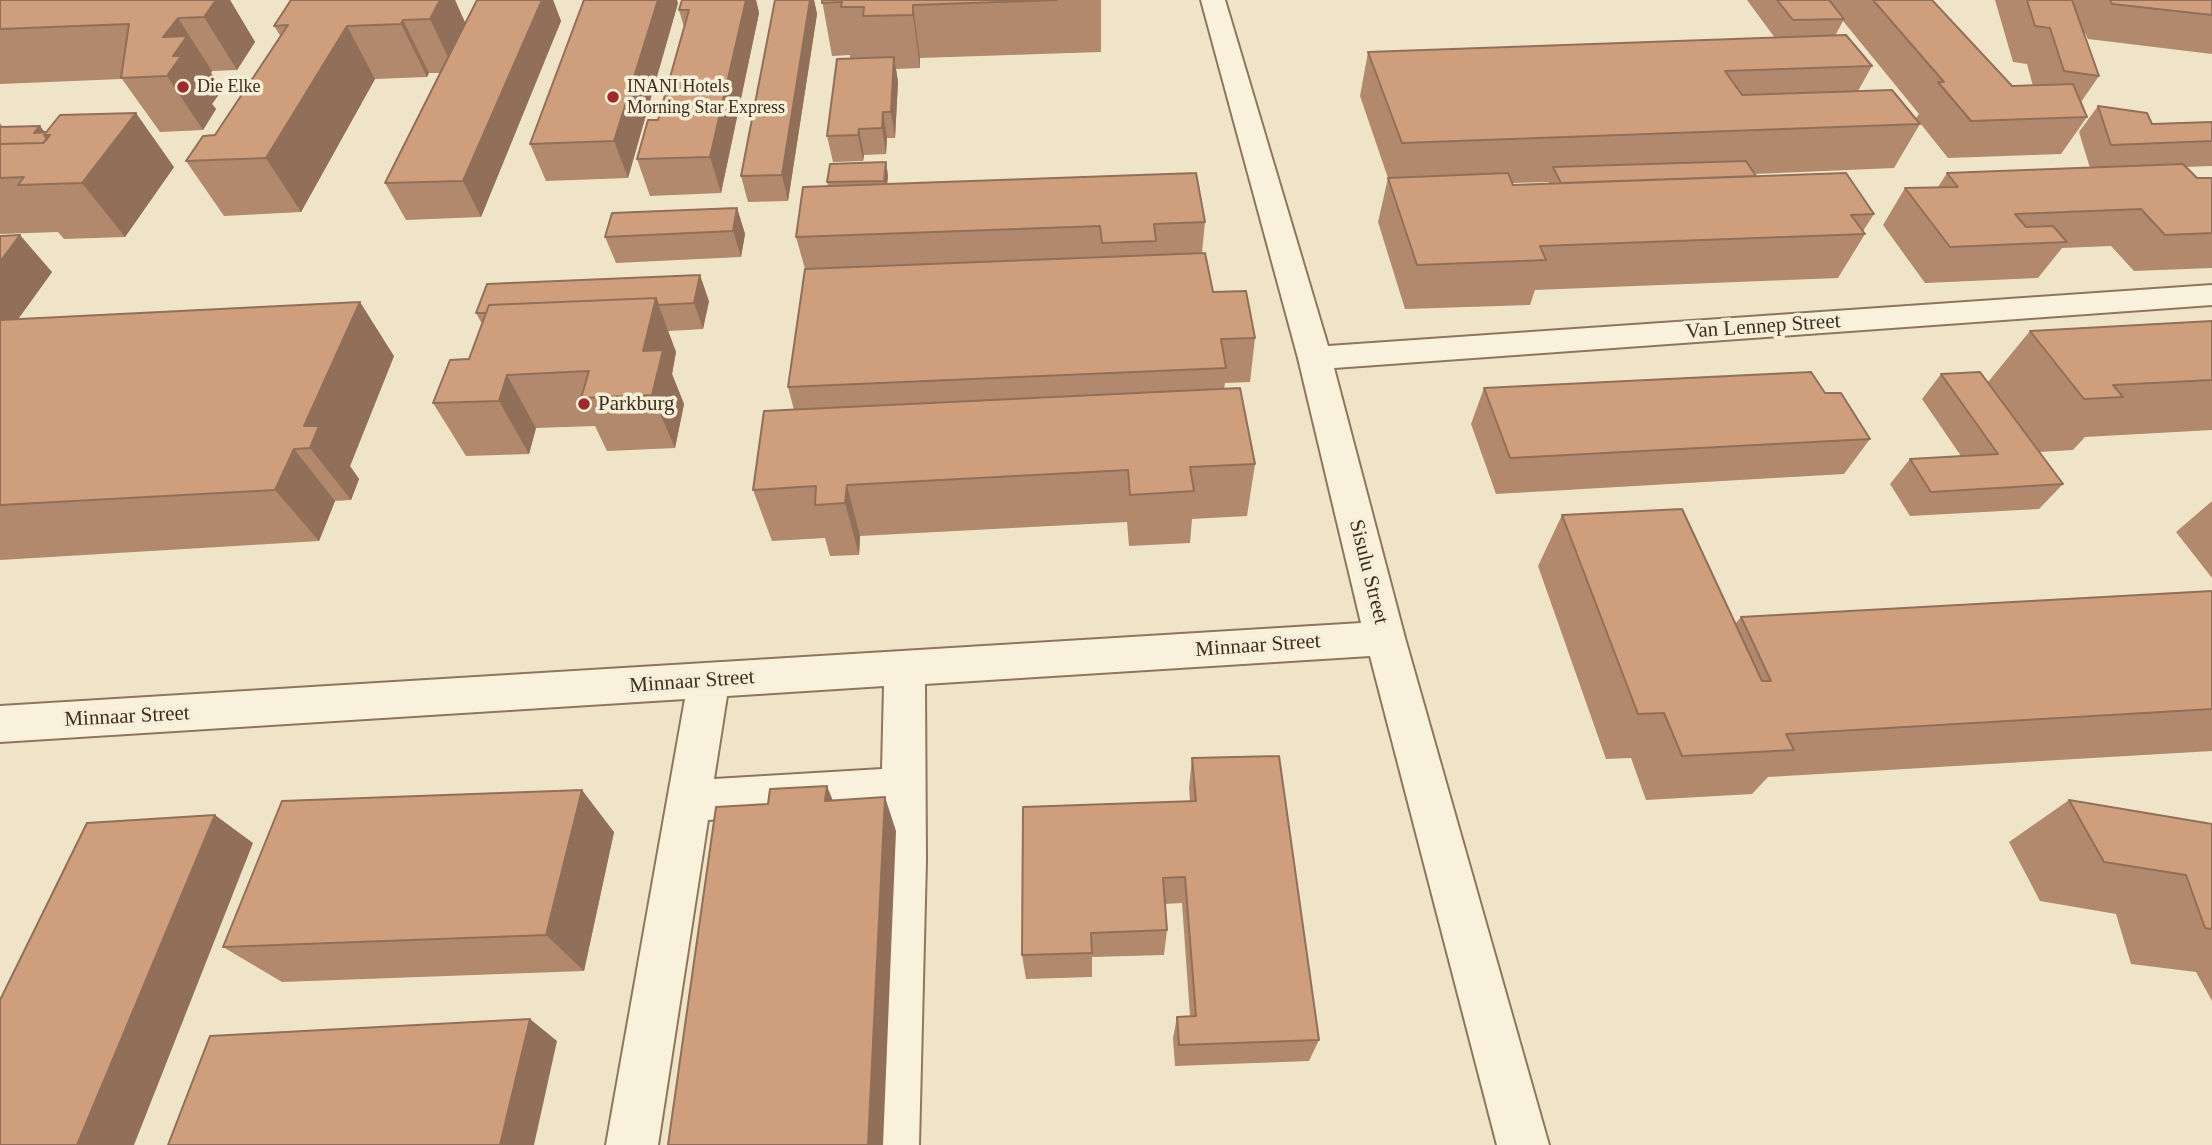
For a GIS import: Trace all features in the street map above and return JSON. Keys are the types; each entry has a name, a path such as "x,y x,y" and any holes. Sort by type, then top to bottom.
{"street":[{"name":"Sisulu Street","path":"1213,0 1315,358 1385,638 1523,1145"},
{"name":"Van Lennep Street","path":"1315,358 2212,295"},
{"name":"Minnaar Street","path":"0,724 1385,638"},
{"path":"893,1145 905,669"},
{"path":"632,1145 709,681"},
{"path":"689,801 904,788"}],"building":[{"path":"0,0 216,0 204,17 178,18 163,37 187,36 173,56 181,56 167,76 121,78 129,24 0,29"},
{"path":"291,0 440,0 430,19 403,20 401,24 347,26 266,158 186,161 203,136 215,135 288,25 274,26"},
{"path":"477,0 542,0 463,181 385,183"},
{"path":"584,0 658,0 614,141 530,144"},
{"path":"682,0 746,0 710,157 637,159 648,120 658,120 689,10 679,10"},
{"path":"775,0 810,0 782,175 741,176"},
{"path":"822,0 1057,0 913,5 913,15 863,16 864,7 841,7 842,2 822,3"},
{"path":"1777,0 1829,0 1844,19 1793,20"},
{"path":"1873,0 1932,0 2012,86 2073,84 2087,117 1971,121 1938,82 1944,82"},
{"path":"2027,0 2072,0 2099,76 2064,71 2050,28 2035,26"},
{"path":"2110,0 2212,0 2212,15 2112,4"},
{"path":"1846,35 1872,66 1725,71 1742,95 1892,90 1920,124 1402,143 1368,52"},
{"path":"894,57 891,112 883,112 882,128 859,129 858,135 827,136 837,59"},
{"path":"2098,106 2147,113 2152,124 2212,122 2212,141 2111,145"},
{"path":"136,113 82,183 18,185 24,177 0,178 0,144 43,143 50,135 44,135 60,115"},
{"path":"40,126 34,133 46,132 44,135 47,139 43,143 0,144 0,127"},
{"path":"1746,161 1756,176 1561,183 1553,167"},
{"path":"886,162 884,181 827,182 830,164"},
{"path":"2183,164 2197,178 2212,178 2212,233 2165,235 2141,209 2015,214 2026,227 2053,226 2067,242 1950,247 1905,188 1958,187 1947,173"},
{"path":"1196,173 1205,222 1154,224 1156,241 1102,243 1100,226 796,237 803,187"},
{"path":"1508,173 1513,185 1846,173 1874,214 1851,215 1865,234 1540,246 1546,260 1417,265 1388,178"},
{"path":"737,208 733,231 605,237 612,213"},
{"path":"20,235 0,262 0,236"},
{"path":"1205,253 1213,292 1246,291 1255,338 1221,339 1226,368 788,387 805,269"},
{"path":"700,275 694,303 658,305 656,298 489,305 486,313 476,313 487,284"},
{"path":"656,298 643,351 663,350 652,395 581,398 589,371 507,375 499,401 433,403 450,360 469,359 489,305"},
{"path":"360,302 304,426 319,426 310,448 294,449 275,490 0,505 0,320"},
{"path":"2212,321 2212,380 2113,385 2123,397 2084,399 2030,331"},
{"path":"1811,372 1825,393 1841,393 1870,439 1510,458 1484,388"},
{"path":"1980,372 2063,484 1931,492 1910,459 1998,454 1941,374"},
{"path":"1240,388 1255,464 1190,467 1194,491 1130,495 1128,470 847,485 845,503 815,505 816,486 753,490 764,411"},
{"path":"1682,509 1762,681 1771,681 1741,617 2212,591 2212,709 1786,734 1794,750 1682,756 1664,713 1638,714 1562,515"},
{"path":"1279,756 1319,1040 1179,1045 1177,1017 1196,1016 1185,877 1163,878 1167,930 1091,933 1092,953 1022,955 1023,807 1196,801 1192,758"},
{"path":"827,786 825,801 885,797 868,1145 668,1145 716,807 768,804 770,789"},
{"path":"582,790 546,935 223,947 282,801"},
{"path":"2069,800 2212,824 2212,929 2205,928 2186,875 2104,862"},
{"path":"215,815 77,1145 0,1145 0,1000 87,823"},
{"path":"530,1019 500,1145 168,1145 210,1036"}],"place":[{"name":"Die Elke","path":"183,87"},
{"name":"INANI Hotels Morning Star Express","path":"613,97"},
{"name":"Parkburg","path":"584,404"}]}
